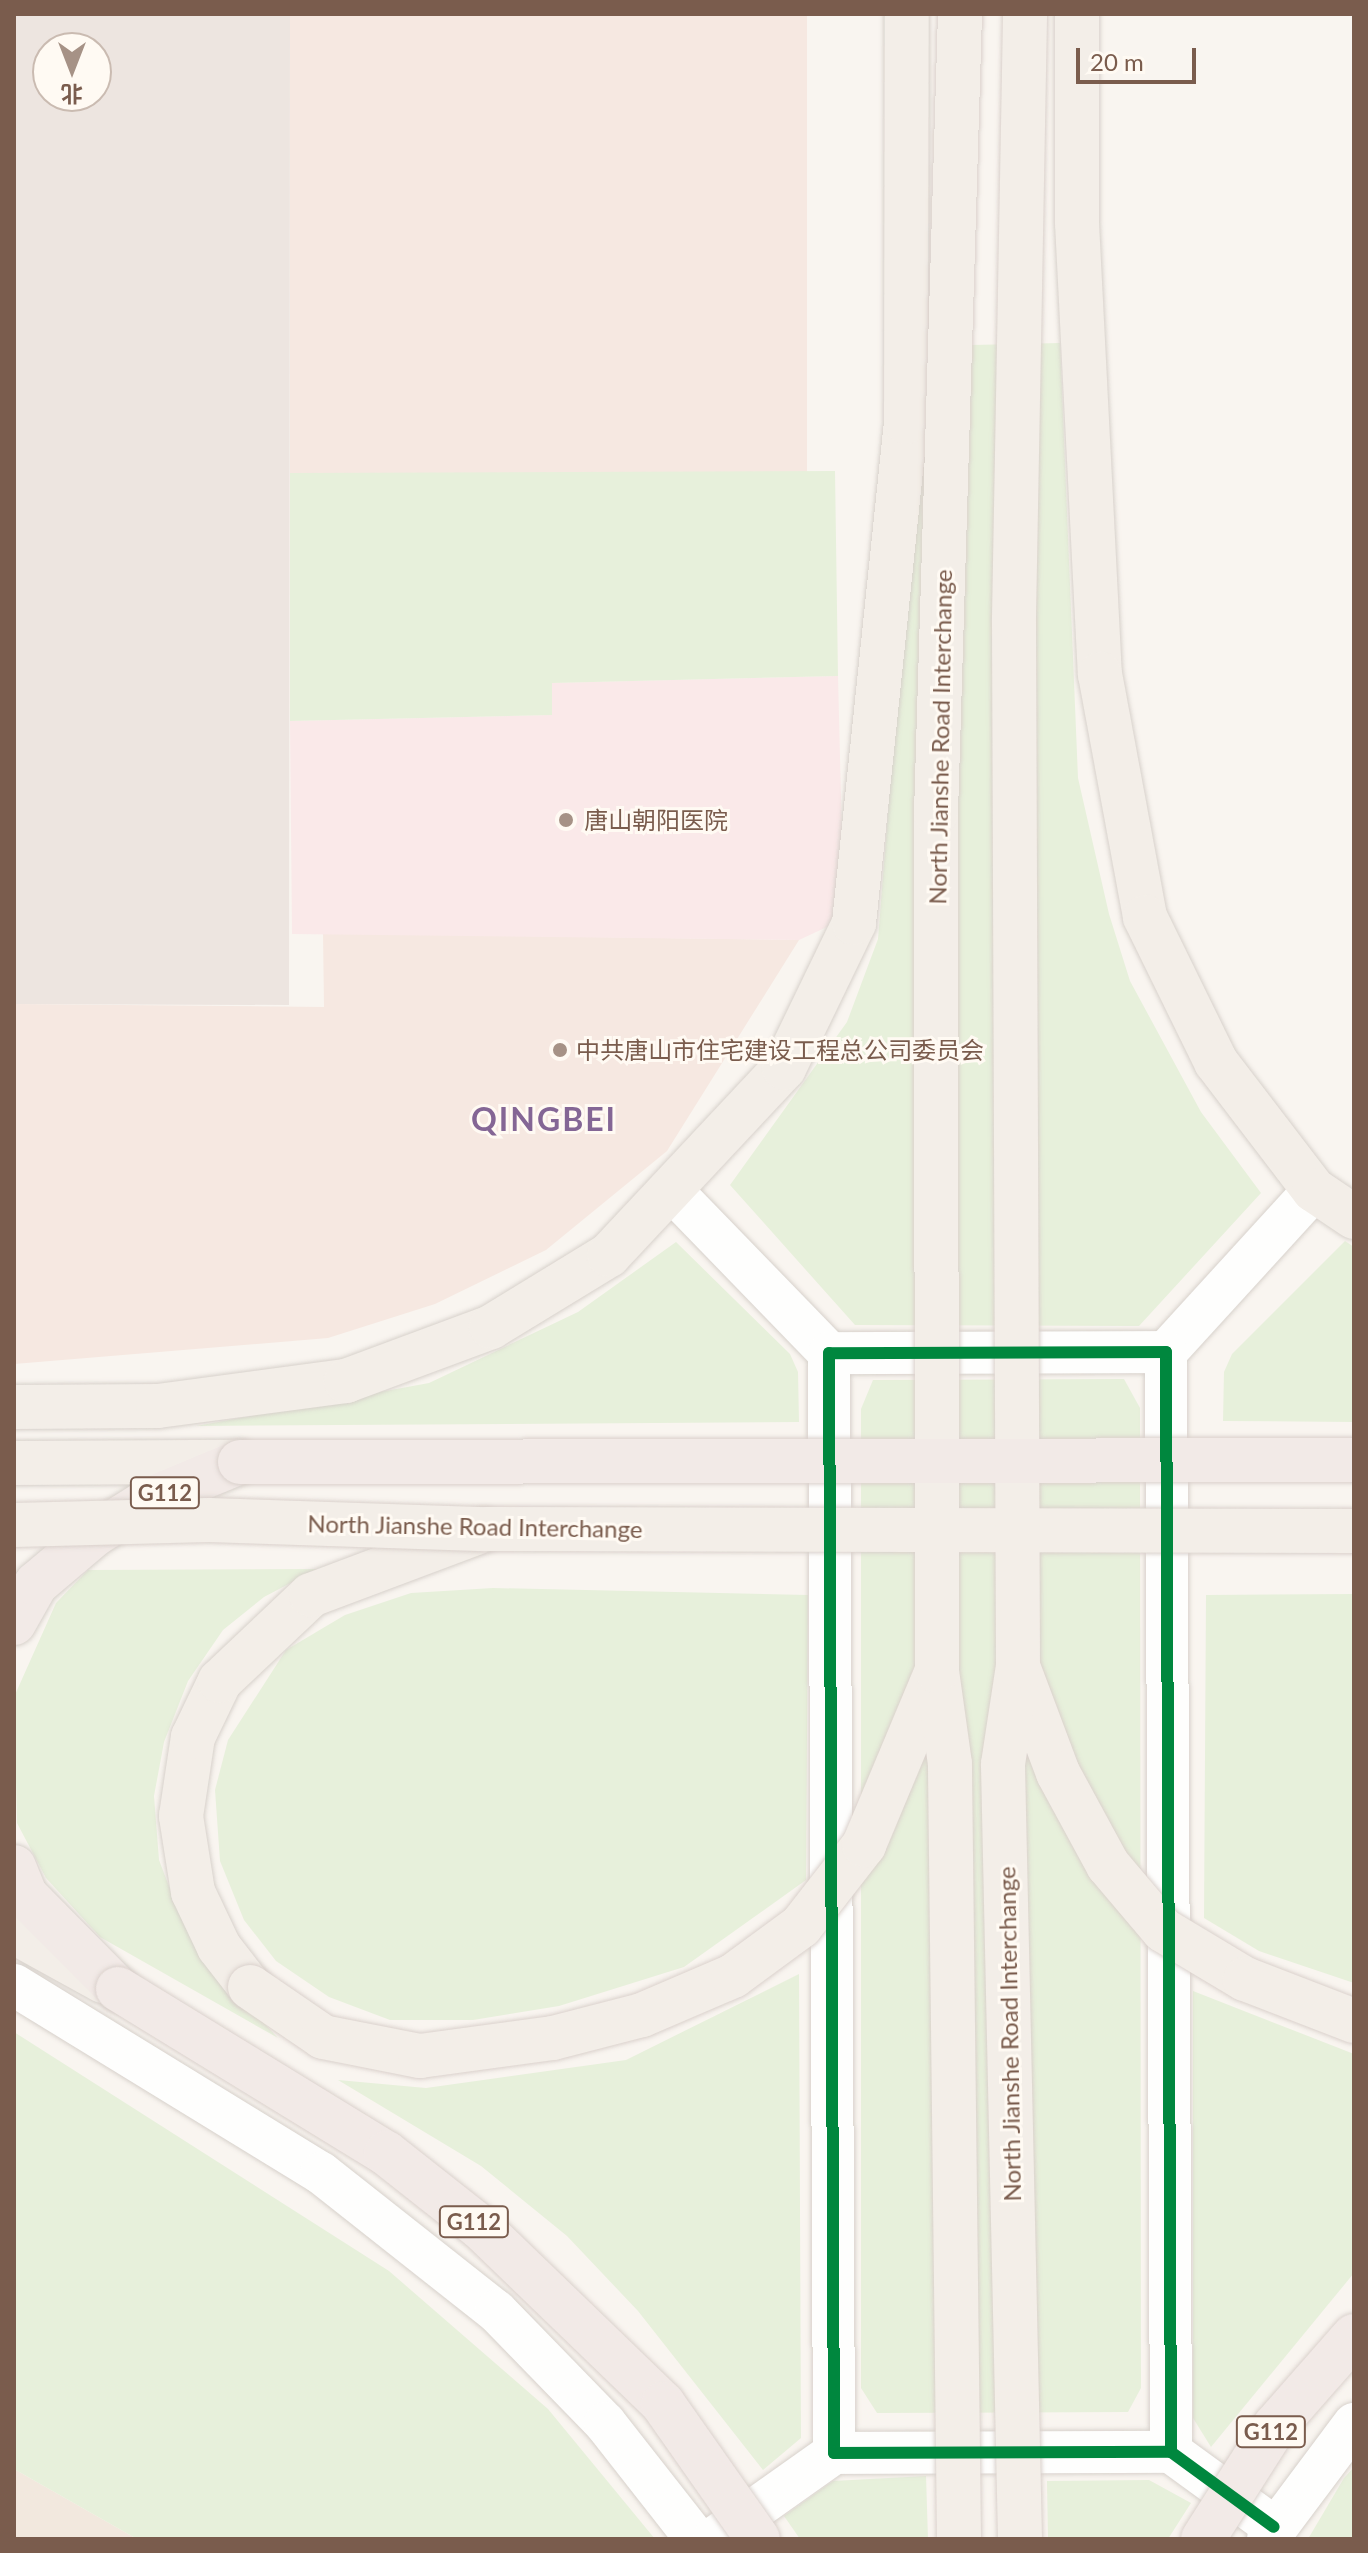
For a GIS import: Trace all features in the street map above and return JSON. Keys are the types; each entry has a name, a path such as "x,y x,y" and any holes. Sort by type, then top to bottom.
{"highway":[{"name":"G112","path":"14,1623 36,1584 104,1528 240,1462 1354,1460"},
{"name":"G112","path":"14,1867 26,1896 118,1989 374,2145 481,2228 663,2404 758,2539"},
{"name":"G112","path":"1203,2539 1275,2426 1354,2336"}],"main road":[{"path":"14,1407 158,1406 346,1381 491,1327 609,1255 674,1193 784,1068 854,923 906,422 907,14"},
{"name":"North Jianshe Road Interchange","path":"959,2539 950,1764 937,1671 936,813 960,14"},
{"name":"North Jianshe Road Interchange","path":"1020,2539 1003,1764 1018,1666 1014,617 1025,14"},
{"path":"1077,14 1077,223 1100,674 1145,917 1216,1062 1314,1190 1354,1217"},
{"path":"14,1463 240,1462"},
{"name":"North Jianshe Road Interchange","path":"14,1525 104,1528 1354,1531"},
{"path":"486,1529 311,1595 220,1681 193,1737 181,1816 193,1892 219,1947 250,1987 323,2037 420,2056 553,2038 642,2015 733,1976 801,1926 864,1845 937,1671"},
{"path":"1018,1666 1058,1773 1108,1865 1163,1930 1245,1979 1354,2021"},
{"path":"14,1932 118,1989"}],"street":[{"path":"1171,2452 1166,1352 1314,1190"},
{"path":"674,1193 829,1353 834,2453"},
{"path":"829,1353 1166,1352"},
{"path":"14,1985 321,2173 496,2311 605,2423 696,2539"},
{"path":"713,2539 834,2453 1171,2452 1271,2533 1354,2424"}],"shaded area":[{"path":"14,14 290,14 289,1005 14,1004"},
{"path":"290,14 807,14 807,473 290,473"},
{"name":"唐山朝阳医院","path":"838,676 844,919 799,940 292,934 290,721 551,715 551,683"},
{"path":"323,933 799,940 667,1151 546,1250 435,1304 328,1338 14,1364 14,1004 324,1007"},
{"path":"14,2469 137,2539 14,2539"}],"green space":[{"path":"1060,343 1078,778 1109,914 1130,981 1201,1112 1261,1193 1139,1326 855,1325 730,1185 847,1022 878,939 925,346"},
{"path":"835,471 838,676 552,683 552,715 290,721 290,473"},
{"path":"1345,1241 1354,1247 1354,1422 1223,1421 1224,1372 1232,1354"},
{"path":"676,1242 790,1354 798,1372 799,1422 196,1426 429,1383 578,1312"},
{"path":"1124,1379 1140,1408 1141,2388 1128,2412 877,2413 861,2388 861,1409 873,1380"},
{"path":"317,1569 264,1597 223,1630 188,1681 164,1742 154,1796 159,1860 178,1910 204,1959 278,2038 100,1937 46,1878 17,1823 14,1697 56,1603 88,1570"},
{"path":"493,1588 808,1595 806,1880 684,1967 559,2006 473,2020 390,2020 329,1997 276,1961 244,1920 220,1861 215,1790 228,1740 286,1650 345,1615 411,1593"},
{"path":"1354,1594 1354,1983 1259,1951 1204,1918 1206,1595"},
{"path":"799,1974 801,2438 763,2470 638,2311 567,2236 481,2166 338,2080 426,2088 626,2060"},
{"path":"1193,1991 1354,2054 1354,2273 1211,2447 1193,2418"},
{"path":"14,2032 389,2271 548,2409 655,2539 137,2539 14,2469"},
{"path":"1354,2467 1354,2539 1308,2539 1344,2478"},
{"path":"926,2476 928,2539 800,2539 784,2516 833,2481"},
{"path":"1149,2480 1191,2503 1168,2539 1048,2539 1047,2481"}],"cycle path":[{"path":"1171,2452 1166,1352 829,1353 834,2453 1171,2452 1274,2527"}],"place":[{"name":"唐山朝阳医院","path":"566,820"},
{"name":"中共唐山市住宅建设工程总公司委员会","path":"560,1050"}],"district":[{"name":"QINGBEI","path":"544,1119"}]}
